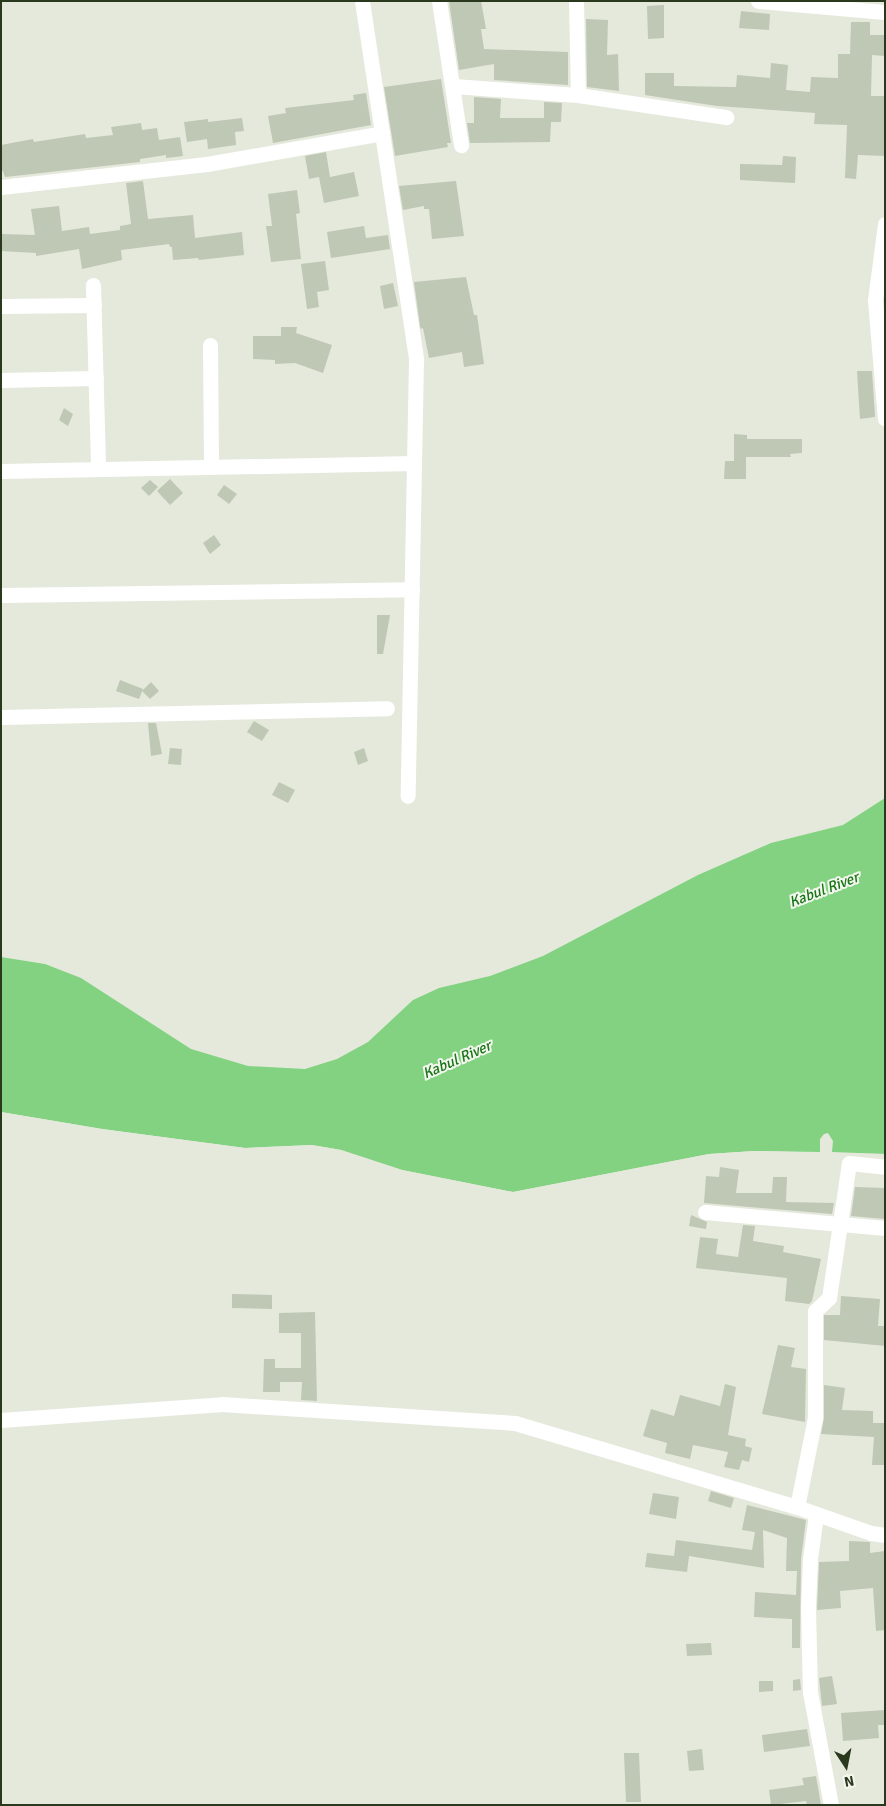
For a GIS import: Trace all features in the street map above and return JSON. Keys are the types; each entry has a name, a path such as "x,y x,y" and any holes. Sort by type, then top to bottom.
{"street":[{"path":"362,1 416,360 408,796"},
{"path":"439,1 461,145"},
{"path":"576,1 578,95"},
{"path":"758,1 828,4 885,12"},
{"path":"453,86 578,95 726,117"},
{"path":"1,187 207,164 382,133"},
{"path":"885,224 875,300 882,358 885,419"},
{"path":"93,285 98,469"},
{"path":"1,306 94,305"},
{"path":"210,345 211,467"},
{"path":"1,380 96,378"},
{"path":"1,471 414,464"},
{"path":"1,595 412,589"},
{"path":"1,717 387,708"},
{"path":"797,1507 815,1418 815,1311 829,1298 849,1163 885,1167"},
{"path":"705,1212 839,1226 885,1228"},
{"path":"1,1420 222,1404 515,1423 797,1507 871,1532 885,1534"},
{"path":"816,1514 810,1559 808,1606 810,1692 831,1805"}],"water":[{"name":"Kabul River","path":"885,798 885,1154 754,1151 709,1154 513,1192 402,1170 341,1150 312,1145 245,1148 102,1129 1,1112 1,957 45,964 81,978 191,1049 248,1066 305,1069 337,1059 368,1042 413,1000 439,988 490,976 543,956 698,875 771,843 843,825"}],"pier":[{"path":"1,1112 102,1129 245,1148 312,1145 341,1150 402,1170 513,1192 709,1154 754,1151 820,1152 820,1139 824,1134 828,1133 833,1141 832,1152 885,1154 885,1156 754,1154 710,1157 513,1195 402,1172 341,1153 312,1148 245,1150 102,1132 1,1115"}],"building":[{"path":"449,1 481,1 486,29 481,29 484,49 568,52 568,85 494,80 494,64 459,70"},
{"path":"664,5 664,38 648,39 647,6"},
{"path":"741,11 770,14 769,30 739,28"},
{"path":"586,19 608,20 607,55 618,54 619,91 587,87"},
{"path":"851,22 870,22 870,35 885,35 885,56 872,55 871,96 885,96 885,156 858,155 856,179 845,178 847,125 814,124 815,113 717,106 645,95 645,73 674,73 674,86 736,87 737,75 770,78 771,63 788,65 786,90 810,92 811,77 838,78 838,54 850,54"},
{"path":"441,79 451,143 447,143 448,147 395,156 384,87"},
{"path":"366,93 371,125 273,143 268,116 286,113 285,108 354,100 353,95"},
{"path":"474,97 501,99 500,118 544,118 544,102 562,103 561,122 551,122 550,142 470,143 467,123 474,123"},
{"path":"242,118 244,131 235,132 236,145 208,149 207,139 187,142 184,122 208,119 208,122"},
{"path":"141,123 142,130 157,128 159,140 180,137 183,156 166,158 166,155 140,159 140,162 5,177 3,171 1,171 1,145 33,139 34,142 85,134 86,138 113,135 111,127"},
{"path":"326,152 330,177 354,172 359,196 324,203 319,177 309,179 305,156"},
{"path":"783,156 796,157 795,183 740,180 740,164 782,165"},
{"path":"143,181 148,219 193,215 195,238 242,232 244,255 199,260 198,258 173,260 172,247 169,244 121,250 122,260 82,269 79,249 36,256 36,253 1,251 1,234 35,235 31,209 59,206 62,231 89,227 90,234 120,230 120,226 131,224 126,183"},
{"path":"456,181 464,236 432,239 429,209 424,209 424,206 403,210 399,186"},
{"path":"297,190 300,213 296,214 301,259 271,262 266,226 272,226 268,194"},
{"path":"364,226 366,238 388,235 390,249 331,258 327,232"},
{"path":"325,261 329,290 317,292 319,307 307,309 301,264"},
{"path":"466,277 474,315 477,315 484,364 464,367 462,352 429,358 423,328 421,329 420,326 414,282"},
{"path":"393,283 398,306 384,309 380,286"},
{"path":"281,327 297,327 296,333 332,345 323,373 295,363 275,364 275,360 253,359 253,336 281,336"},
{"path":"857,371 872,371 875,417 860,419"},
{"path":"64,408 73,414 68,426 59,420"},
{"path":"734,434 747,435 747,439 802,439 802,453 790,454 791,457 746,457 746,479 724,479 725,461 734,461"},
{"path":"170,479 183,493 170,505 157,491"},
{"path":"150,480 158,487 149,496 141,488"},
{"path":"224,485 237,494 229,504 217,495"},
{"path":"214,535 221,545 210,554 203,543"},
{"path":"377,615 390,615 383,654 377,654"},
{"path":"120,680 143,689 139,699 116,691"},
{"path":"151,682 159,691 150,699 142,691"},
{"path":"254,721 269,730 262,741 247,732"},
{"path":"148,723 156,723 162,754 151,756"},
{"path":"170,748 182,749 181,765 168,764"},
{"path":"364,748 368,761 358,765 354,752"},
{"path":"279,782 295,790 288,803 272,795"},
{"path":"720,1167 739,1170 736,1193 772,1193 773,1177 787,1177 786,1202 834,1203 832,1214 704,1203 706,1176 719,1177"},
{"path":"855,1187 885,1188 885,1219 851,1216"},
{"path":"691,1215 707,1222 706,1229 689,1226"},
{"path":"743,1225 755,1226 753,1241 784,1246 783,1252 821,1259 812,1301 809,1304 785,1301 787,1278 696,1268 700,1237 718,1239 716,1254 738,1257"},
{"path":"232,1294 272,1295 272,1309 232,1308"},
{"path":"841,1296 880,1299 878,1326 885,1326 885,1346 824,1340 824,1315 840,1315"},
{"path":"315,1312 317,1401 301,1400 302,1382 280,1382 280,1392 263,1392 264,1359 275,1359 275,1368 301,1368 301,1333 279,1333 279,1313"},
{"path":"778,1345 795,1348 791,1367 806,1369 805,1422 762,1414"},
{"path":"725,1384 736,1387 728,1435 746,1439 745,1446 752,1448 749,1462 742,1460 739,1470 724,1467 728,1452 693,1445 690,1459 665,1453 667,1443 643,1436 651,1409 674,1416 680,1395 720,1406"},
{"path":"824,1385 845,1388 842,1410 873,1411 873,1423 885,1423 885,1465 872,1465 874,1437 821,1434 824,1418"},
{"path":"711,1491 734,1498 731,1508 708,1501"},
{"path":"653,1493 679,1497 676,1519 649,1514"},
{"path":"747,1505 806,1520 801,1559 800,1648 792,1648 792,1619 754,1617 755,1592 796,1595 797,1571 786,1571 787,1538 763,1530 764,1568 689,1556 687,1572 645,1567 647,1553 674,1556 676,1540 752,1550 755,1532 742,1530"},
{"path":"849,1541 870,1542 870,1553 885,1551 885,1630 876,1631 873,1588 840,1591 841,1608 817,1610 819,1562 849,1561"},
{"path":"711,1643 712,1655 687,1656 686,1644"},
{"path":"832,1676 837,1704 822,1706 819,1678"},
{"path":"800,1679 801,1690 793,1691 793,1680"},
{"path":"759,1681 773,1681 773,1691 759,1692"},
{"path":"885,1710 885,1725 878,1725 879,1738 843,1741 841,1713"},
{"path":"807,1729 810,1746 764,1752 762,1735"},
{"path":"702,1749 704,1770 689,1771 687,1751"},
{"path":"624,1753 639,1753 641,1802 626,1802"},
{"path":"816,1776 821,1805 807,1805 806,1801 771,1805 769,1790 804,1785 802,1778"}]}
